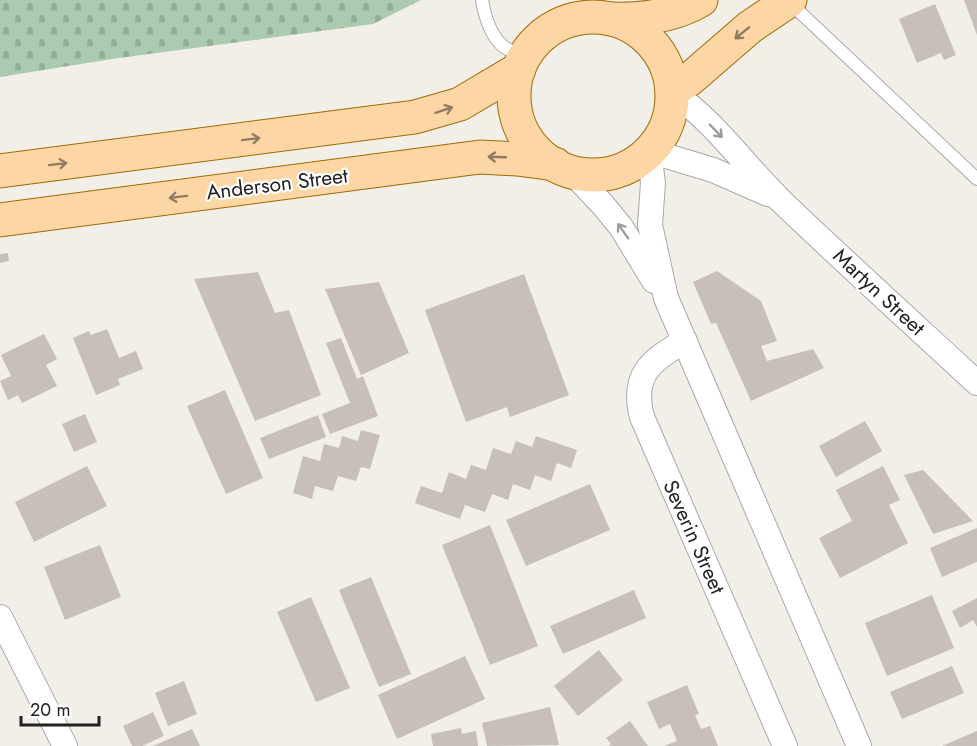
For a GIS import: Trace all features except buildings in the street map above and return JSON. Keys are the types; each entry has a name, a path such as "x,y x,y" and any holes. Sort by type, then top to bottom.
{"main road":[{"path":"612,20 634,20 662,15 690,6 700,0"},
{"path":"672,92 750,27 789,1"},
{"path":"599,17 632,28 650,40 665,64 672,92 667,124 660,138 649,151 632,164 613,172 591,174 563,167 536,149 522,129 514,93 523,61 535,42 558,25 599,17"},
{"path":"0,171 416,117 460,104 523,61"},
{"name":"Anderson Street","path":"0,220 480,157 517,159 563,167"}],"street":[{"name":"Martyn Street","path":"672,92 696,111 781,201 977,383"},
{"name":"Martyn Street","path":"649,151 714,170 781,201"},
{"path":"649,151 653,183 650,225 666,298"},
{"path":"563,167 603,204 621,227 666,298 859,746"},
{"name":"Severin Street","path":"685,341 651,363 639,386 639,406 785,746"},
{"path":"0,617 65,746"}],"lane":[{"path":"482,0 495,36 523,61"},
{"path":"789,1 977,179"}],"green space":[{"path":"0,0 421,0 373,24 112,59 0,77"}]}
